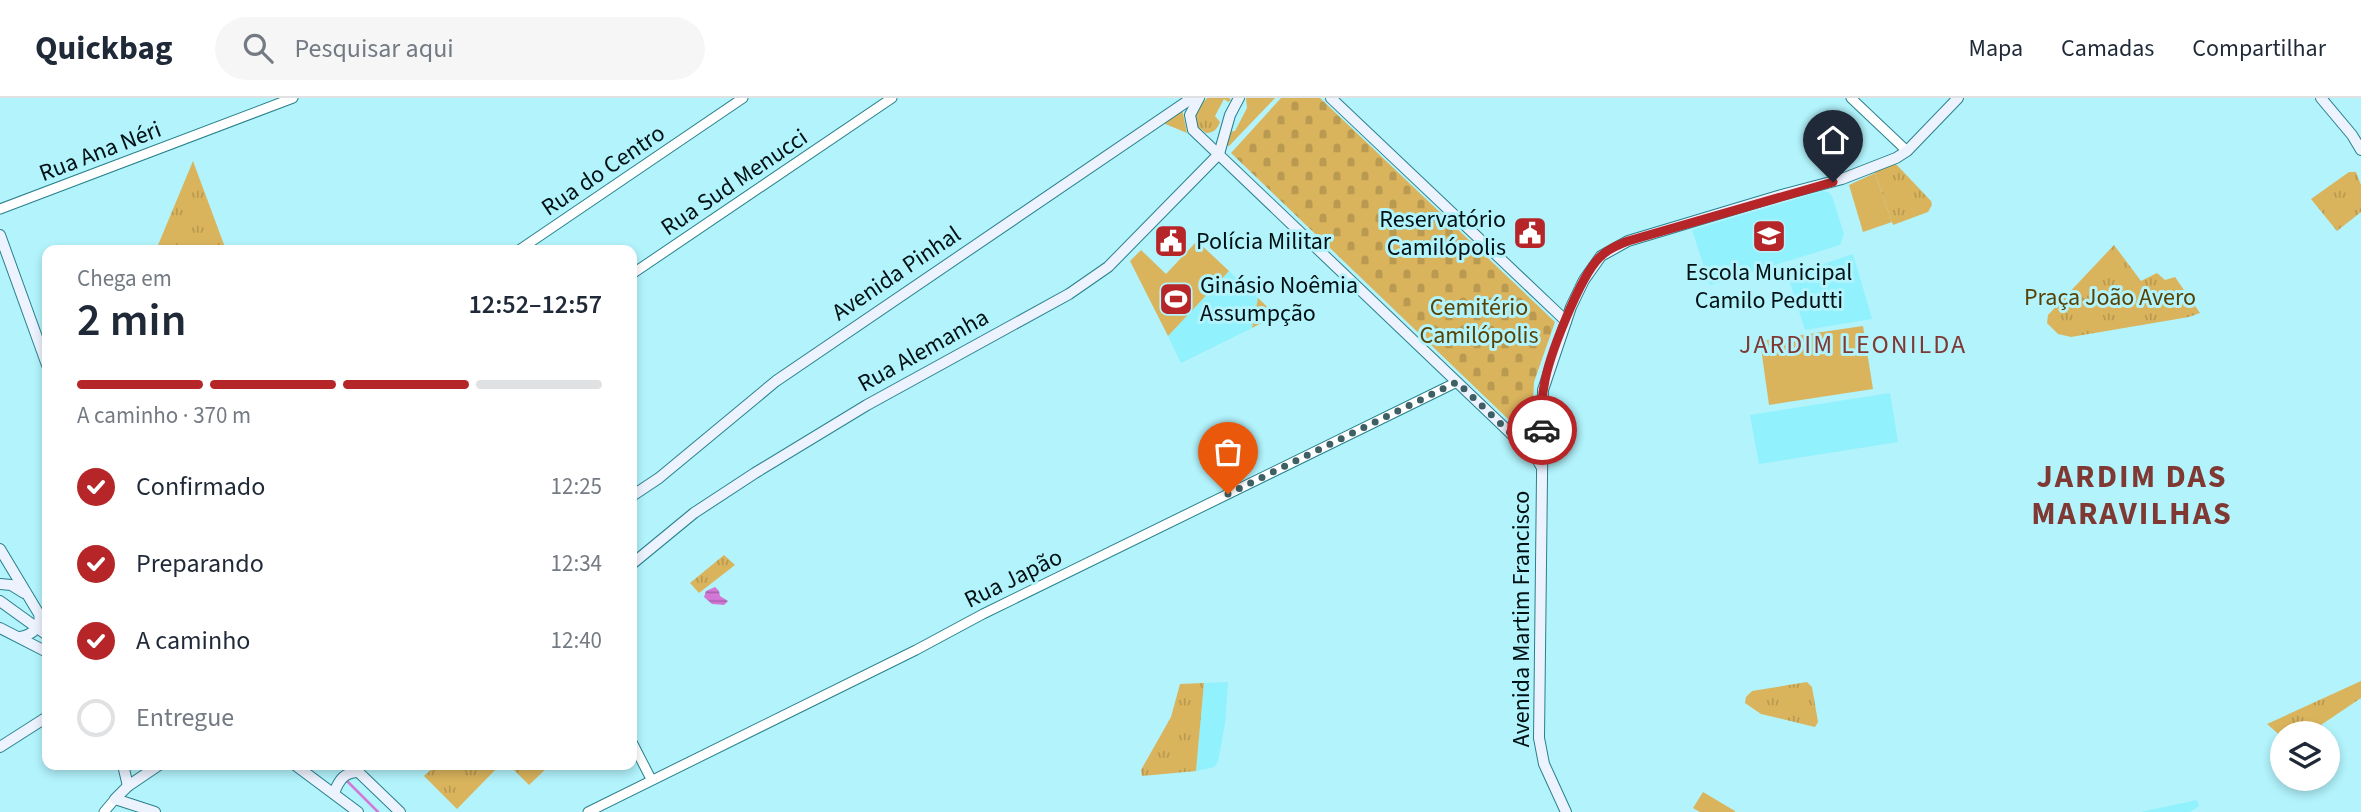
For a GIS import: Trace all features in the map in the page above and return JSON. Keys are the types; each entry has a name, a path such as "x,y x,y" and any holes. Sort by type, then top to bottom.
{"main road":[{"name":"Avenida Pinhal","path":"637,493 659,478 776,381 1192,98"},
{"path":"1199,98 1192,109 1190,120 1193,130 1525,447 1541,466"},
{"path":"1219,155 1228,121 1239,98"},
{"path":"1331,98 1566,321"},
{"name":"Avenida Martim Francisco","path":"1566,809 1544,764 1539,738 1541,442 1545,380 1578,290 1601,256 1618,245 1842,179 1896,158 1907,151 1958,98"},
{"path":"2321,98 2361,150"},
{"path":"1204,139 1216,135 1228,121"},
{"name":"Rua Alemanha","path":"637,560 694,513 755,473 867,405 1096,276 1120,257 1219,155"},
{"path":"0,235 42,351"},
{"path":"1525,447 1535,447 1541,442"},
{"path":"0,549 39,614 37,628 20,637"},
{"path":"0,584 11,585 30,598"},
{"path":"0,601 42,632"},
{"path":"2,627 42,649"},
{"path":"0,747 42,720"},
{"path":"124,770 128,786"},
{"path":"152,770 128,786 115,799 155,812"},
{"path":"302,770 358,812"},
{"path":"334,793 338,784 352,770"},
{"path":"357,770 400,812"}],"street":[{"name":"Rua Ana Néri","path":"0,209 293,98"},
{"name":"Rua do Centro","path":"526,245 743,98"},
{"name":"Rua Sud Menucci","path":"637,271 892,98"},
{"path":"1851,98 1907,151"},
{"name":"Rua Japão","path":"588,812 916,650 992,609 1457,382"},
{"path":"637,752 651,779"},
{"path":"104,812 115,799"}],"shaded area":[{"name":"Escola Municipal Camilo Pedutti","path":"1823,191 1832,196 1844,234 1840,245 1710,285 1692,230"},
{"path":"1853,254 1872,319 1805,330 1788,276"},
{"path":"1229,271 1258,298 1252,328 1181,363 1168,336"},
{"path":"1890,393 1898,442 1759,464 1750,415"},
{"path":"715,587 720,596 728,601 724,605 712,604 704,597 706,591"},
{"path":"1228,682 1225,723 1218,762 1214,767 1196,771 1204,683"},
{"path":"2197,800 2199,806 2190,812 2141,812"}],"green space":[{"path":"1207,98 1229,98 1231,100 1228,102 1224,99 1215,116 1219,124 1216,129 1206,133 1197,126 1195,112"},
{"path":"1246,98 1275,98 1226,146 1229,132 1235,131 1247,108"},
{"name":"Cemitério Camilópolis","path":"1281,98 1320,98 1555,322 1534,382 1531,441 1231,153"},
{"path":"1182,109 1187,133 1163,123"},
{"path":"193,161 224,245 158,245"},
{"path":"1894,162 1932,205 1928,212 1893,225 1874,170"},
{"path":"2349,172 2356,172 2361,185 2361,212 2337,231 2311,199"},
{"path":"1875,173 1892,222 1863,232 1849,185"},
{"name":"Ginásio Noêmia Assumpção","path":"1197,241 1229,271 1168,336 1130,261 1141,250 1166,274"},
{"name":"Praça João Avero","path":"2114,245 2141,281 2157,273 2165,280 2175,277 2200,313 2071,337 2058,334 2047,323 2048,315"},
{"path":"1258,298 1276,315 1252,328"},
{"path":"1863,326 1873,389 1769,405 1760,341"},
{"path":"724,555 735,565 699,593 690,583"},
{"path":"2361,681 2361,698 2327,721 2274,721"},
{"path":"1807,682 1812,687 1818,722 1815,727 1761,714 1745,703 1746,697 1752,691"},
{"path":"1204,683 1196,771 1142,776 1141,770 1171,717 1180,684"},
{"path":"431,770 495,770 457,809 424,776"},
{"path":"514,770 545,770 529,785"},
{"path":"1703,792 1735,812 1700,812 1693,808"}],"waterway":[{"path":"346,780 378,812"}],"way so far":[{"path":"1228,494 1457,382 1525,447 1538,446 1542,430"}],"place":[{"name":"Reservatório Camilópolis","path":"1530,233"},
{"name":"Escola Municipal Camilo Pedutti","path":"1769,236"},
{"name":"Polícia Militar","path":"1171,241"},
{"name":"Ginásio Noêmia Assumpção","path":"1176,299"}],"district":[{"name":"JARDIM LEONILDA","path":"1853,344"},
{"name":"JARDIM DAS MARAVILHAS","path":"2132,494"}],"route":[{"path":"1542,430 1546,376 1575,298 1601,256 1628,241 1833,182"}]}
